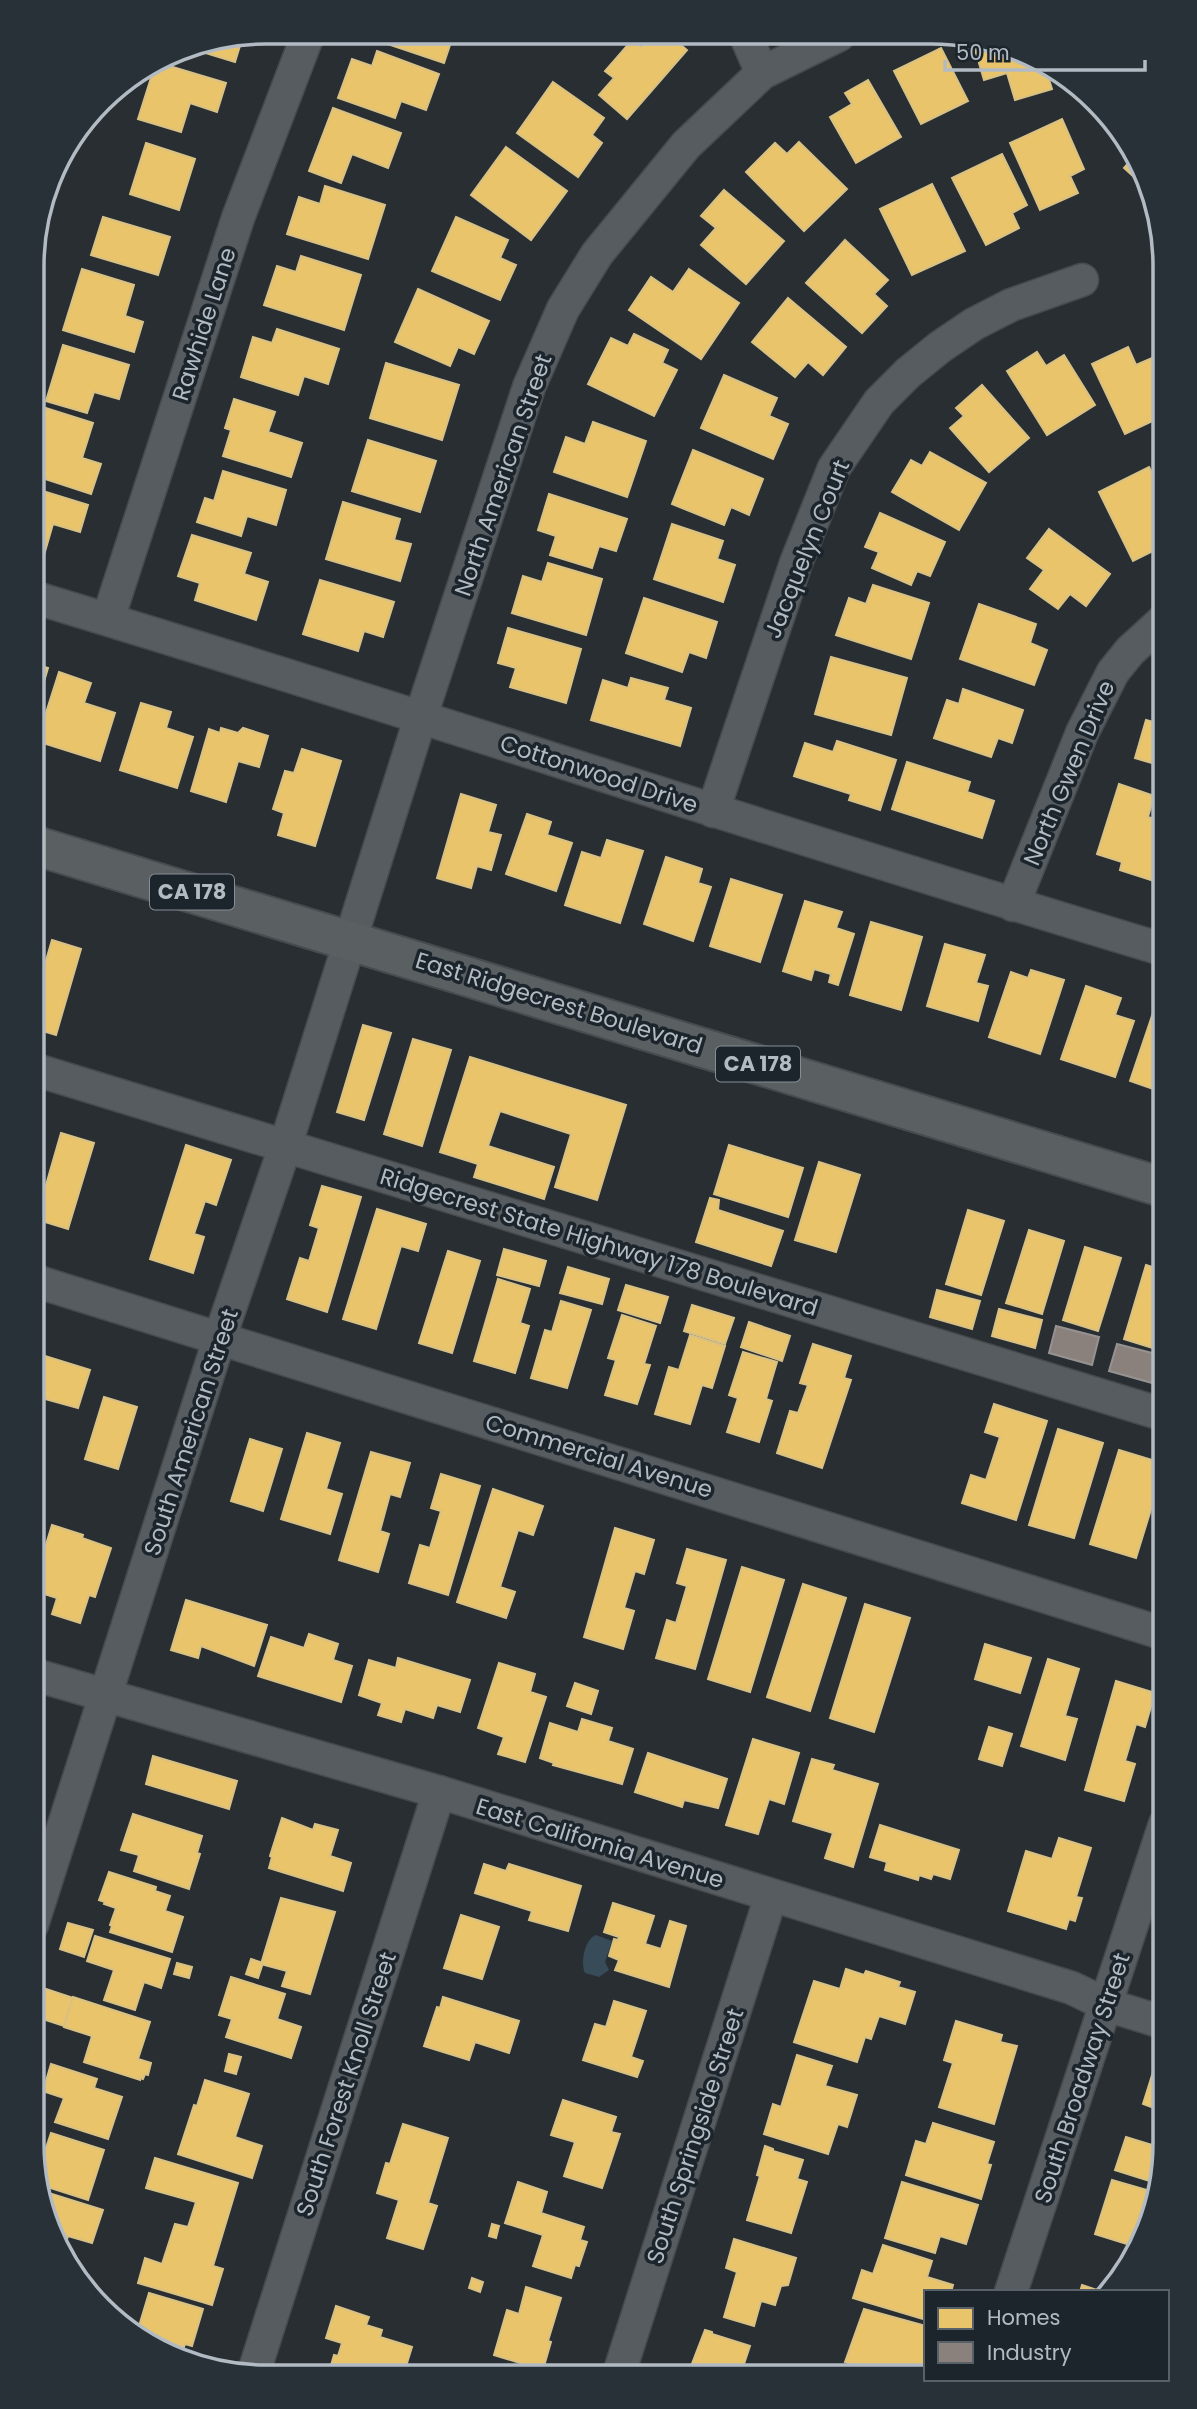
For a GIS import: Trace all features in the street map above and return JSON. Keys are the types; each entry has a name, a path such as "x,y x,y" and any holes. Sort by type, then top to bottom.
{"main road":[{"name":"East Ridgecrest Boulevard","path":"44,848 351,939 1153,1184"}],"street":[{"name":"Rawhide Lane","path":"108,619 238,218 304,44"},
{"path":"749,44 762,73"},
{"name":"North American Street","path":"351,939 529,387 563,309 597,254 686,145 762,73 821,44"},
{"name":"Jacquelyn Court","path":"713,811 796,563 834,468 879,402 908,373 974,324 1011,305 1082,280"},
{"name":"Cottonwood Drive","path":"44,600 421,716 1013,905 1153,946"},
{"name":"North Gwen Drive","path":"1013,905 1082,733 1113,672 1130,651 1153,630"},
{"name":"South American Street","path":"44,1888 220,1337 285,1147 351,939"},
{"name":"Ridgecrest State Highway 178 Boulevard","path":"44,1072 1153,1411"},
{"name":"Commercial Avenue","path":"44,1284 1153,1630"},
{"name":"East California Avenue","path":"44,1678 439,1792 1072,1988 1107,2005 1153,2019"},
{"name":"South Forest Knoll Street","path":"256,2364 439,1792"},
{"name":"South Broadway Street","path":"1012,2290 1153,1861"},
{"name":"South Springside Street","path":"622,2365 771,1896"}],"water":[{"path":"596,1935 612,1941 605,1962 609,1970 599,1977 585,1973 583,1963 586,1946"}],"building: Homes":[{"path":"388,44 450,44 444,63"},
{"path":"629,44 641,47 644,44 680,44 687,50 627,119 599,95 614,78 605,71"},
{"path":"240,46 235,62 204,52"},
{"path":"941,48 968,101 921,124 894,71"},
{"path":"975,48 1029,67 1048,77 1052,89 1015,100 1007,73 984,80"},
{"path":"377,51 439,74 426,110 401,101 395,118 338,98 352,59 372,66"},
{"path":"170,66 226,83 217,112 190,103 181,132 138,119 152,76"},
{"path":"868,80 901,137 856,163 830,117 852,104 845,93"},
{"path":"553,82 604,118 592,135 602,143 578,177 517,133"},
{"path":"333,108 401,133 388,168 352,154 341,183 309,171"},
{"path":"1062,119 1084,169 1070,176 1078,193 1040,210 1010,143"},
{"path":"799,142 847,189 804,231 746,172 775,143 787,154"},
{"path":"146,143 195,159 179,210 130,194"},
{"path":"506,147 567,191 531,240 471,195"},
{"path":"1002,154 1027,205 1012,213 1019,228 986,245 952,178"},
{"path":"1128,164 1134,177 1124,168"},
{"path":"932,184 965,251 912,275 880,209"},
{"path":"325,186 385,205 368,259 287,234 299,197 320,204"},
{"path":"724,190 784,241 746,284 701,245 716,228 701,216"},
{"path":"103,217 170,237 158,275 91,255"},
{"path":"456,217 508,240 500,258 516,265 500,300 432,271"},
{"path":"845,240 888,280 874,294 887,306 862,333 806,283"},
{"path":"301,256 361,275 344,330 264,305 277,266 296,272"},
{"path":"82,269 134,285 125,316 143,322 134,352 63,330"},
{"path":"689,269 739,303 701,359 629,310 651,277 673,292"},
{"path":"418,289 489,321 474,354 458,347 450,366 395,342"},
{"path":"788,298 846,347 823,375 808,362 795,377 752,342"},
{"path":"277,329 339,349 328,384 304,376 298,395 241,377 253,337 272,343"},
{"path":"634,334 668,350 662,363 677,370 654,416 588,384 611,338 628,346"},
{"path":"63,345 129,365 119,399 94,392 87,413 46,401"},
{"path":"1128,347 1136,365 1152,358 1153,421 1125,434 1092,364"},
{"path":"1037,352 1046,366 1064,355 1095,405 1047,435 1007,371"},
{"path":"386,363 459,385 442,440 370,418"},
{"path":"724,375 777,398 769,416 788,424 773,459 701,428"},
{"path":"982,385 1029,438 989,472 950,428 964,416 956,408"},
{"path":"234,399 275,412 268,432 302,443 291,477 223,456 231,430 225,428"},
{"path":"44,407 93,423 82,458 101,464 91,494 44,479"},
{"path":"593,422 646,441 627,497 554,472 566,437 585,444"},
{"path":"368,440 436,461 420,512 352,491"},
{"path":"693,450 763,479 749,515 731,507 724,525 672,504"},
{"path":"930,452 986,483 959,530 892,492 911,460 922,466"},
{"path":"1149,467 1153,475 1153,551 1133,561 1099,492"},
{"path":"223,471 286,490 276,525 247,516 241,536 197,522 205,498 214,501"},
{"path":"44,491 88,505 80,532 53,524 44,555"},
{"path":"549,494 627,519 616,551 599,546 592,568 550,555 556,536 538,530"},
{"path":"343,502 400,519 394,540 411,544 400,581 326,559"},
{"path":"880,513 945,542 930,576 917,571 911,585 872,568 879,552 865,547"},
{"path":"672,524 723,541 717,559 735,565 723,602 654,579"},
{"path":"1049,529 1110,574 1086,606 1070,594 1058,609 1030,589 1044,570 1027,558"},
{"path":"192,535 251,553 244,574 268,582 256,620 195,600 200,583 178,576"},
{"path":"548,563 602,579 586,635 512,613 523,576 542,582"},
{"path":"320,580 394,602 383,637 364,631 358,651 303,634"},
{"path":"873,585 929,603 911,659 836,635 849,598 866,604"},
{"path":"644,598 717,622 706,658 689,652 682,672 626,653"},
{"path":"979,604 1036,624 1030,643 1047,650 1034,685 960,659"},
{"path":"508,628 581,649 566,703 510,687 516,668 498,663"},
{"path":"831,657 907,678 891,735 815,714"},
{"path":"59,672 91,683 84,703 115,713 100,761 44,743 44,719"},
{"path":"631,678 668,688 664,700 691,708 680,746 591,720 603,680 628,688"},
{"path":"963,689 1023,710 1012,743 998,738 991,757 934,738 947,700 959,704"},
{"path":"141,703 171,712 166,728 193,737 177,788 120,770"},
{"path":"1146,720 1153,722 1153,763 1135,758"},
{"path":"221,728 238,733 243,728 268,736 259,767 238,761 226,802 191,791 209,729 220,733"},
{"path":"837,741 896,760 880,810 849,800 851,794 794,776 805,743 833,752"},
{"path":"302,749 341,761 315,846 278,835 284,813 273,809 285,771 294,773"},
{"path":"907,762 970,782 967,792 994,801 982,838 892,809"},
{"path":"1119,784 1153,796 1148,817 1153,818 1153,881 1120,870 1122,862 1097,854"},
{"path":"461,794 496,805 488,832 501,835 491,870 477,866 471,888 437,878"},
{"path":"527,814 551,822 547,835 572,843 556,891 506,874"},
{"path":"607,840 643,851 620,923 565,905 582,852 601,858"},
{"path":"666,857 702,869 698,883 711,887 693,941 644,924"},
{"path":"731,879 782,895 760,962 710,946"},
{"path":"805,901 842,912 836,928 854,934 838,985 829,982 831,974 814,969 811,980 783,971"},
{"path":"871,922 922,937 901,1010 850,995"},
{"path":"52,940 81,949 56,1035 44,1031 44,967"},
{"path":"945,944 985,955 976,983 988,986 978,1021 927,1006"},
{"path":"1031,970 1064,980 1040,1054 989,1037 1011,972 1028,978"},
{"path":"1086,986 1121,998 1115,1015 1134,1021 1115,1077 1061,1059"},
{"path":"1153,1013 1153,1089 1130,1081"},
{"path":"363,1025 391,1033 364,1120 337,1112"},
{"path":"413,1039 451,1050 422,1146 384,1134"},
{"path":"470,1057 626,1105 597,1200 555,1187 571,1134 500,1111 488,1146 554,1167 544,1199 474,1177 478,1164 440,1152"},
{"path":"61,1133 94,1143 68,1229 44,1222 46,1185"},
{"path":"186,1145 231,1160 216,1205 205,1201 194,1234 204,1237 193,1273 150,1259"},
{"path":"729,1145 803,1168 788,1217 714,1194"},
{"path":"819,1162 860,1175 836,1252 795,1240"},
{"path":"322,1186 361,1197 327,1312 287,1299 300,1258 309,1261 319,1228 310,1225"},
{"path":"710,1198 719,1200 718,1210 783,1231 771,1266 696,1242"},
{"path":"377,1209 426,1224 418,1251 401,1246 376,1329 343,1319"},
{"path":"968,1210 1004,1221 981,1295 946,1284"},
{"path":"1029,1230 1064,1241 1042,1314 1006,1303"},
{"path":"1085,1247 1121,1258 1098,1331 1063,1320"},
{"path":"504,1249 546,1261 539,1286 497,1275"},
{"path":"448,1251 480,1261 452,1353 419,1343"},
{"path":"1146,1265 1153,1267 1153,1348 1124,1339"},
{"path":"568,1267 609,1279 602,1304 560,1293"},
{"path":"498,1279 530,1289 520,1323 529,1326 515,1373 474,1361"},
{"path":"626,1285 668,1297 660,1323 618,1310"},
{"path":"937,1290 980,1301 972,1329 930,1317"},
{"path":"561,1301 591,1310 567,1388 531,1378 545,1330 552,1332"},
{"path":"692,1305 734,1318 725,1344 684,1331"},
{"path":"999,1309 1042,1320 1035,1348 992,1336"},
{"path":"622,1315 656,1326 644,1364 650,1365 637,1404 605,1395 616,1360 608,1358"},
{"path":"749,1322 790,1336 782,1361 741,1347"},
{"path":"690,1335 725,1346 712,1388 702,1385 690,1424 655,1414 669,1367 679,1370"},
{"path":"813,1344 851,1356 844,1378 851,1380 822,1468 777,1453 790,1411 798,1413 808,1385 800,1383"},
{"path":"743,1352 777,1362 766,1399 772,1401 759,1442 727,1432 738,1398 729,1395"},
{"path":"44,1356 90,1370 78,1408 44,1399"},
{"path":"104,1397 137,1407 118,1469 85,1459"},
{"path":"994,1404 1047,1421 1016,1520 962,1503 971,1475 986,1480 1000,1437 985,1432"},
{"path":"1058,1429 1103,1443 1074,1538 1029,1525"},
{"path":"307,1433 340,1443 326,1489 342,1494 330,1534 281,1519"},
{"path":"250,1439 282,1449 263,1511 231,1501"},
{"path":"1119,1450 1153,1460 1153,1503 1136,1558 1090,1544"},
{"path":"371,1452 410,1463 400,1497 390,1494 380,1531 389,1534 378,1572 339,1560"},
{"path":"441,1474 480,1486 448,1595 409,1583 420,1545 430,1548 441,1511 431,1508"},
{"path":"493,1489 543,1506 533,1535 518,1530 500,1587 515,1592 506,1618 457,1602"},
{"path":"52,1525 111,1548 95,1597 89,1595 80,1623 52,1614 57,1598 44,1594 44,1551"},
{"path":"615,1528 654,1540 644,1574 635,1571 624,1608 634,1611 623,1649 584,1637"},
{"path":"687,1549 726,1560 695,1669 656,1658 667,1620 676,1623 687,1586 677,1583"},
{"path":"742,1567 784,1580 750,1692 708,1679"},
{"path":"803,1584 846,1598 810,1711 767,1697"},
{"path":"186,1600 267,1625 254,1666 201,1646 198,1658 171,1650"},
{"path":"865,1604 910,1618 874,1732 830,1718"},
{"path":"309,1634 338,1644 333,1660 352,1666 341,1702 258,1676 271,1637 304,1648"},
{"path":"985,1644 1031,1658 1020,1693 975,1679"},
{"path":"398,1658 470,1680 460,1712 437,1705 433,1718 405,1709 401,1722 378,1715 382,1703 359,1695 369,1660 396,1668"},
{"path":"1048,1659 1079,1669 1065,1716 1077,1719 1065,1760 1021,1746"},
{"path":"499,1663 535,1674 530,1692 546,1697 525,1762 498,1754 504,1737 478,1728"},
{"path":"1116,1681 1153,1692 1145,1727 1136,1724 1125,1761 1135,1764 1124,1801 1085,1790"},
{"path":"575,1683 598,1691 591,1714 567,1706"},
{"path":"582,1719 612,1728 608,1741 633,1749 622,1784 553,1765 554,1763 540,1758 550,1723 578,1732"},
{"path":"989,1727 1012,1734 1002,1766 979,1759"},
{"path":"753,1739 799,1753 784,1804 769,1799 758,1834 726,1825"},
{"path":"648,1753 727,1779 718,1808 684,1800 682,1807 635,1792"},
{"path":"153,1756 237,1781 229,1809 146,1784"},
{"path":"812,1759 834,1765 832,1770 878,1784 853,1867 825,1858 833,1833 793,1821"},
{"path":"133,1814 202,1836 197,1853 200,1854 189,1889 134,1871 139,1855 121,1850"},
{"path":"282,1818 313,1830 315,1824 338,1830 330,1856 351,1863 343,1891 269,1868"},
{"path":"880,1825 959,1850 950,1879 933,1874 931,1879 919,1875 918,1880 885,1870 887,1862 870,1857"},
{"path":"1059,1838 1091,1848 1076,1897 1082,1898 1075,1921 1069,1919 1066,1929 1008,1911 1026,1851 1052,1859"},
{"path":"484,1864 506,1871 509,1864 581,1886 568,1931 529,1920 532,1911 475,1893"},
{"path":"109,1872 156,1887 155,1891 170,1896 165,1911 183,1917 172,1952 110,1932 116,1908 99,1900"},
{"path":"281,1898 335,1912 310,1994 282,1986 287,1971 261,1964"},
{"path":"613,1903 654,1916 645,1944 661,1949 670,1921 686,1926 669,1987 615,1970 619,1960 609,1956 614,1939 618,1940 619,1937 604,1932"},
{"path":"461,1915 499,1927 482,1979 444,1968"},
{"path":"68,1923 93,1930 84,1957 60,1949"},
{"path":"95,1936 170,1959 161,1988 144,1982 135,2010 104,2000 114,1970 87,1961"},
{"path":"251,1959 263,1963 258,1978 246,1974"},
{"path":"177,1963 192,1967 189,1978 174,1974"},
{"path":"846,1969 864,1975 866,1971 900,1982 898,1987 915,1992 905,2024 879,2016 871,2039 865,2037 857,2062 794,2042 814,1981 840,1989"},
{"path":"231,1977 285,1994 277,2019 301,2027 291,2058 226,2037 232,2019 219,2015"},
{"path":"46,1989 73,1998 64,2026 44,2019"},
{"path":"73,1997 150,2022 138,2059 151,2063 148,2075 145,2074 140,2080 84,2062 92,2036 64,2027"},
{"path":"443,1997 519,2021 509,2053 475,2042 469,2060 424,2046"},
{"path":"614,2001 646,2011 631,2057 643,2061 637,2077 583,2060 595,2024 606,2027"},
{"path":"956,2021 1002,2035 1000,2042 1017,2046 994,2124 939,2107 953,2063 944,2060"},
{"path":"229,2054 241,2057 236,2074 225,2071"},
{"path":"797,2055 832,2066 825,2086 857,2095 847,2127 838,2124 828,2154 764,2134 773,2104 781,2107"},
{"path":"51,2064 97,2079 94,2088 122,2097 108,2139 55,2122 64,2098 44,2091"},
{"path":"1153,2072 1153,2108 1143,2104"},
{"path":"205,2080 249,2094 235,2137 262,2146 252,2178 178,2154"},
{"path":"563,2100 616,2117 611,2132 620,2134 602,2188 564,2176 575,2142 551,2135"},
{"path":"933,2123 994,2142 987,2164 991,2165 981,2199 906,2175 916,2141 926,2144"},
{"path":"403,2124 448,2138 428,2203 437,2206 423,2249 387,2238 399,2200 377,2193 386,2163 390,2164"},
{"path":"51,2133 104,2150 88,2200 48,2187 44,2154"},
{"path":"1126,2137 1152,2145 1153,2142 1150,2181 1115,2170"},
{"path":"765,2146 803,2160 797,2179 807,2182 791,2233 747,2220 760,2176 757,2175"},
{"path":"155,2158 238,2183 213,2266 223,2269 212,2305 138,2283 145,2258 162,2264 175,2224 188,2227 196,2202 146,2188"},
{"path":"1112,2180 1148,2190 1128,2245 1095,2234"},
{"path":"518,2182 547,2192 541,2213 584,2227 580,2240 587,2242 579,2266 575,2265 571,2278 533,2266 543,2235 505,2223"},
{"path":"902,2182 978,2205 966,2244 940,2236 935,2253 885,2238"},
{"path":"50,2193 103,2210 92,2243 68,2236 67,2240"},
{"path":"492,2224 499,2226 496,2238 489,2236"},
{"path":"734,2239 796,2258 788,2285 781,2286 775,2305 761,2301 754,2326 724,2317 737,2272 726,2268"},
{"path":"883,2245 932,2261 927,2277 953,2285 952,2290 924,2290 924,2319 853,2298 862,2270 873,2274"},
{"path":"472,2278 483,2282 480,2292 469,2288"},
{"path":"1082,2285 1097,2290 1081,2290"},
{"path":"526,2287 561,2298 548,2341 551,2342 544,2365 526,2365 494,2355 507,2310 519,2314"},
{"path":"149,2293 203,2309 192,2346 185,2344 183,2349 139,2326"},
{"path":"336,2306 369,2317 366,2325 382,2330 380,2337 412,2347 406,2365 331,2365 334,2355 338,2356 342,2343 326,2338"},
{"path":"864,2309 924,2325 924,2365 855,2365 845,2362"},
{"path":"705,2330 750,2346 744,2365 692,2365"}],"building: Industry":[{"path":"1056,1326 1099,1337 1092,1365 1049,1353"},
{"path":"1117,1344 1153,1353 1152,1383 1109,1371"}]}
